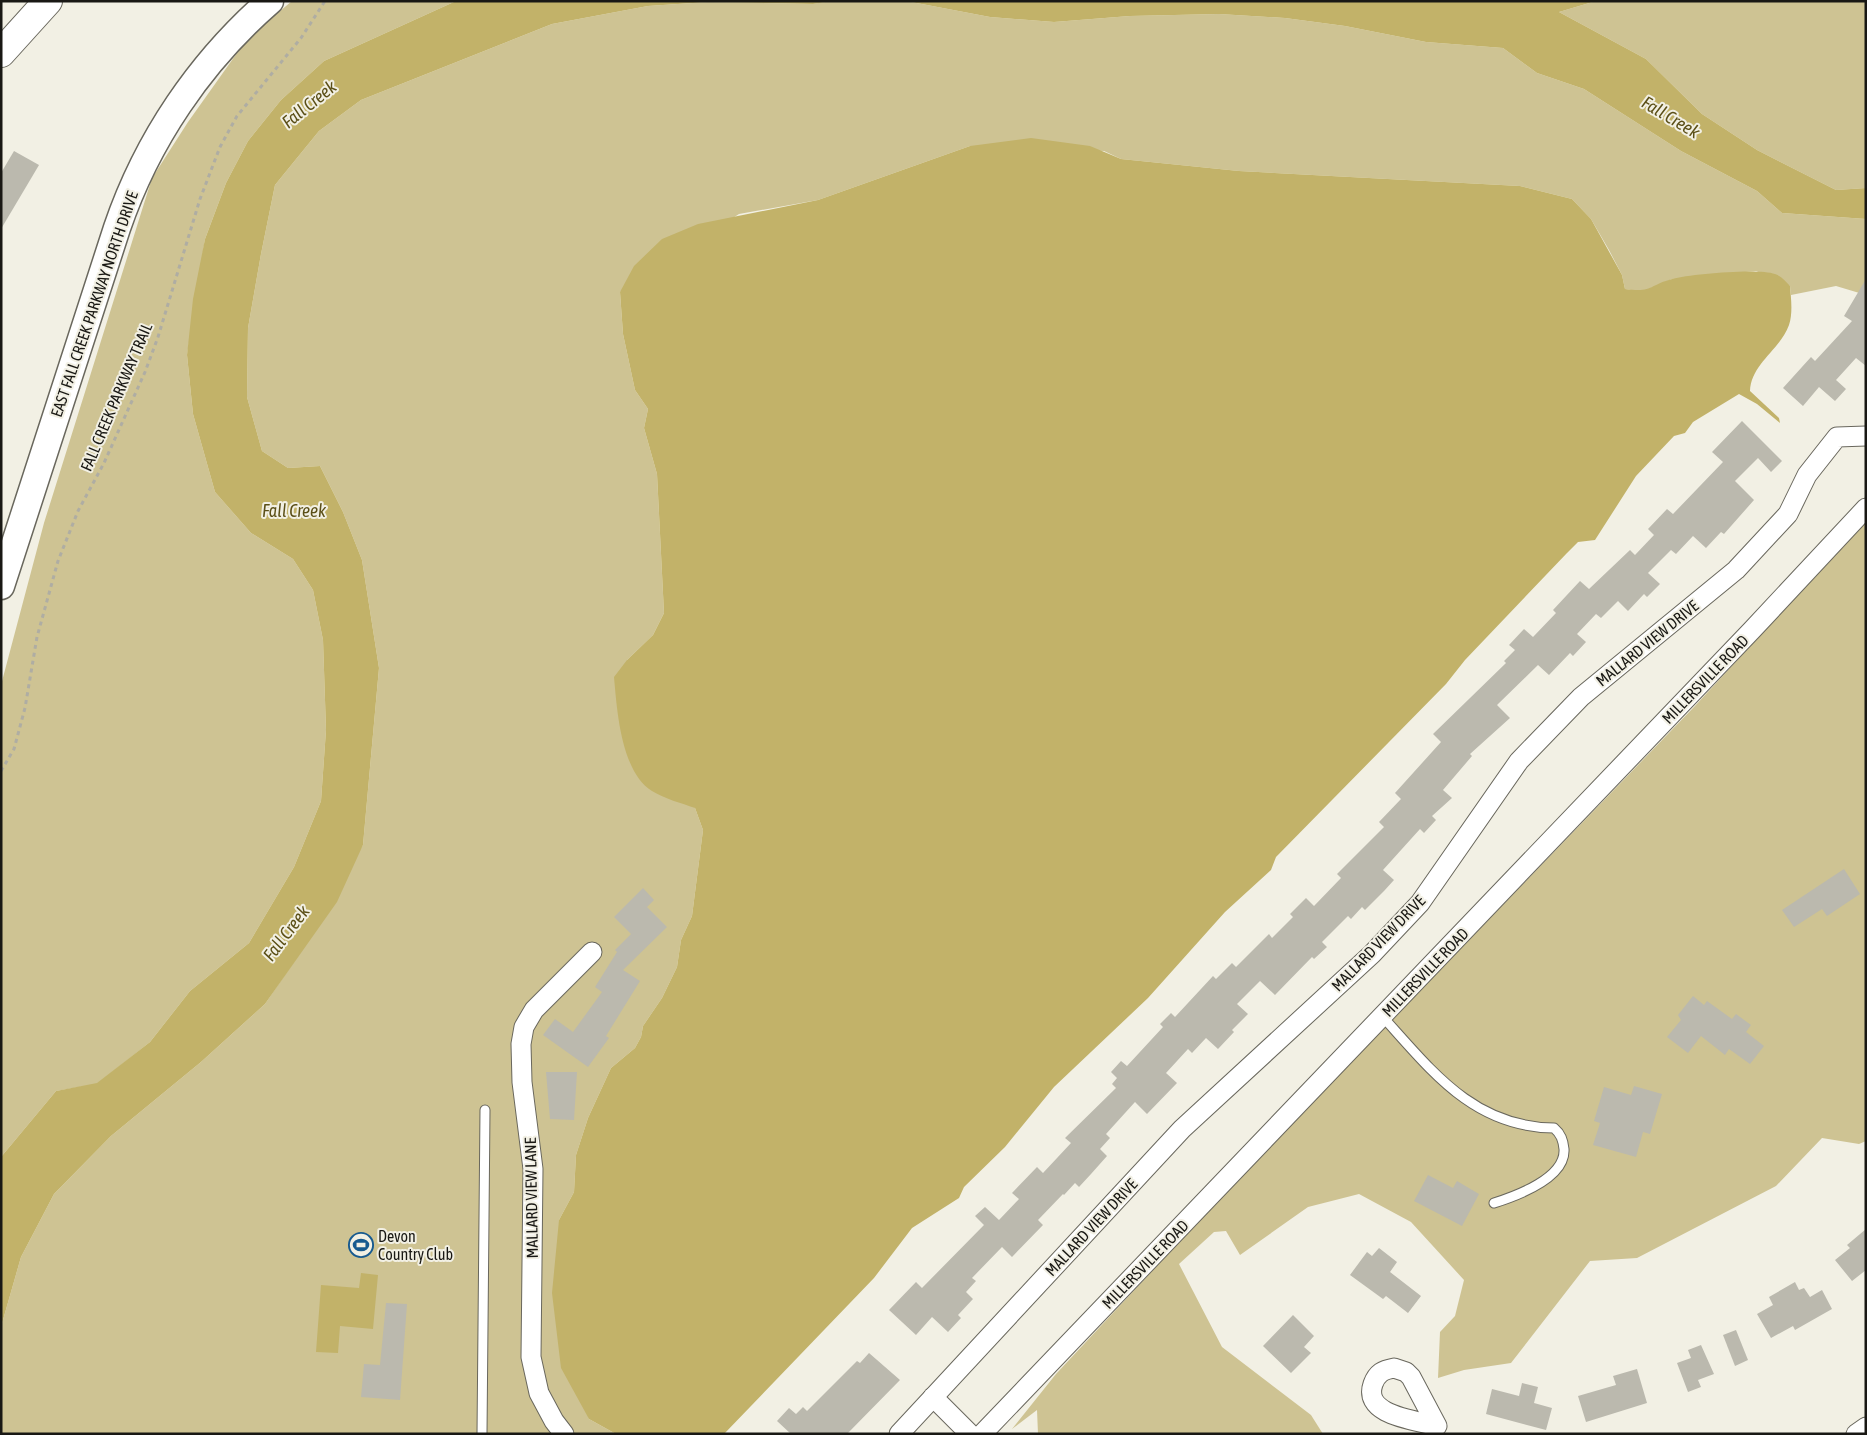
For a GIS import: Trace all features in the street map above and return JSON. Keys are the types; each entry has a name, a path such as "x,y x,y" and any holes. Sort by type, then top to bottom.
{"main road":[{"path":"1,53 48,1"},
{"name":"EAST FALL CREEK PARKWAY NORTH DRIVE","path":"1,586 117,228 136,178 163,127 186,92 214,56 270,1"}],"street":[{"name":"MALLARD VIEW DRIVE","path":"899,1434 1182,1128 1372,954 1420,903 1519,761 1581,697 1736,570 1788,514 1807,475 1837,438 1866,436"},
{"name":"MILLERSVILLE ROAD","path":"982,1434 1739,644 1866,508"},
{"name":"MALLARD VIEW LANE","path":"564,1434 554,1421 539,1393 531,1357 533,1169 522,1082 521,1038 526,1023 534,1010 592,952"},
{"path":"934,1397 970,1434"},
{"path":"1856,1434 1866,1427"}],"lane":[{"path":"1382,1016 1429,1068 1469,1103 1514,1124 1554,1128 1559,1132 1564,1145 1563,1158 1549,1176 1520,1193 1494,1203"},
{"path":"482,1434 484,1110"}],"path":[{"name":"FALL CREEK PARKWAY TRAIL","path":"1,771 14,749 25,708 37,637 58,561 78,511 104,463 158,337 200,199 220,147 238,116 301,38 325,1"}],"shaded area":[{"path":"292,1 456,1 324,61 281,100 248,141 226,183 205,239 187,355 193,414 215,492 251,533 293,559 313,590 323,640 326,730 321,801 294,867 249,943 190,991 150,1042 97,1084 56,1091 1,1157 1,685 44,523 152,178 188,122 247,39"},
{"path":"832,1 906,1 990,17 1054,22 1130,16 1219,14 1285,18 1345,26 1426,42 1503,48 1537,73 1584,89 1681,151 1757,191 1782,213 1866,219 1866,295 1836,286 1791,295 1790,286 1756,271 1672,279 1643,292 1625,289 1622,275 1591,219 1572,199 1520,186 1239,171 1121,159 1104,151 970,146 818,200 739,214 620,292 623,334 635,390 648,409 644,428 657,474 664,613 653,635 627,660 695,808 703,830 692,916 681,940 677,967 662,998 643,1026 641,1037 635,1048 611,1068 588,1118 576,1155 574,1192 559,1220 589,1419 616,1434 1,1434 1,1327 21,1257 54,1194 111,1136 201,1062 265,1004 300,953 363,845 379,668 362,560 343,512 320,466 288,468 262,451 247,397 248,328 275,185 319,131 361,100 552,24 648,6 708,2 812,4"},
{"path":"1596,1 1866,1 1866,188 1836,190 1757,150 1702,114 1646,59 1559,12"},
{"path":"1866,521 1866,1141 1859,1144 1822,1138 1776,1186 1637,1258 1590,1261 1511,1363 1464,1370 1438,1378 1440,1332 1455,1316 1464,1280 1411,1222 1359,1194 1308,1207 1240,1255 1226,1231 1214,1232 1179,1264 1222,1347 1311,1415 1323,1434 1038,1434 1037,1410 1012,1429 1056,1374 1239,1178 1694,707"}],"water":[{"name":"Fall Creek","path":"456,1 832,1 813,4 708,2 648,6 552,24 361,100 319,131 275,185 248,328 247,397 262,451 288,468 320,466 343,512 362,560 379,668 363,845 337,902 265,1004 201,1062 111,1136 54,1194 21,1257 1,1327 1,1157 56,1091 97,1083 150,1042 190,991 249,943 294,867 321,801 326,730 323,640 313,590 293,559 251,533 215,492 193,414 187,355 193,299 205,239 226,183 248,141 281,100 324,61"},
{"name":"Fall Creek","path":"906,1 1596,1 1559,12 1646,59 1702,114 1757,150 1836,190 1866,188 1866,219 1782,213 1757,191 1681,151 1584,89 1537,73 1503,48 1426,42 1345,26 1285,18 1219,14 1130,16 1054,22 990,17"},
{"path":"1031,138 1090,146 1121,159 1239,171 1520,186 1572,199 1591,219 1622,275 1625,289 1641,290 1672,279 1708,274 1766,272 1775,274 1790,286 1791,316 1785,334 1755,373 1750,391 1779,418 1780,423 1757,404 1739,394 1693,422 1685,433 1674,436 1636,476 1595,540 1578,542 1567,553 1465,660 1446,684 1276,857 1271,870 1225,912 1148,998 1054,1087 1005,1147 964,1187 959,1198 912,1228 874,1278 724,1434 616,1434 589,1419 561,1368 552,1293 559,1220 574,1192 576,1155 588,1118 611,1068 635,1048 641,1037 643,1026 662,998 677,967 681,940 692,916 703,830 695,808 657,794 642,782 633,770 627,755 619,723 614,677 627,660 653,635 664,613 657,474 644,428 648,409 635,390 623,334 620,292 634,266 662,239 698,224 818,200 970,146"},
{"path":"361,1273 378,1275 373,1329 340,1326 338,1353 316,1352 321,1285 359,1288"}],"building":[{"path":"14,151 39,165 1,229 1,173"},
{"path":"1866,279 1866,366 1856,358 1836,380 1846,389 1835,401 1819,387 1803,406 1783,388 1811,357 1815,361 1852,321 1844,316"},
{"path":"1742,421 1782,461 1771,472 1758,458 1735,481 1754,500 1724,534 1721,532 1706,548 1693,536 1676,554 1671,550 1648,573 1660,584 1647,597 1644,594 1628,611 1618,601 1601,618 1596,614 1577,634 1586,642 1573,656 1570,653 1549,675 1538,665 1497,705 1510,718 1470,754 1472,756 1443,790 1452,798 1432,816 1436,820 1424,833 1420,829 1383,870 1394,880 1384,891 1365,910 1362,907 1351,919 1348,916 1322,942 1327,947 1314,959 1312,957 1275,995 1260,981 1237,1004 1248,1014 1232,1030 1234,1032 1218,1049 1206,1038 1192,1053 1188,1049 1166,1073 1177,1083 1147,1114 1135,1102 1106,1134 1110,1138 1100,1149 1107,1156 1079,1187 1075,1183 1038,1220 1043,1225 1012,1257 1002,1247 972,1278 976,1281 966,1292 973,1299 958,1315 961,1318 948,1332 932,1317 916,1335 889,1310 916,1282 922,1288 984,1225 975,1216 985,1207 999,1220 1019,1199 1012,1193 1037,1167 1043,1173 1071,1143 1065,1138 1116,1088 1112,1084 1117,1078 1111,1072 1121,1061 1127,1066 1163,1027 1160,1024 1171,1013 1175,1017 1213,976 1216,979 1232,963 1236,967 1269,934 1272,938 1293,917 1290,914 1306,898 1314,906 1341,878 1337,874 1384,827 1379,822 1401,799 1395,793 1441,742 1433,734 1506,663 1504,661 1515,650 1509,645 1524,629 1533,637 1556,613 1553,610 1580,581 1589,589 1630,550 1635,555 1654,535 1648,529 1667,509 1673,514 1723,462 1712,452"},
{"path":"1844,869 1860,894 1827,916 1822,909 1794,927 1782,910"},
{"path":"643,888 654,900 647,907 667,927 623,970 640,981 606,1036 609,1038 588,1067 543,1035 555,1019 573,1032 602,992 595,987 617,952 615,950 631,934 614,917"},
{"path":"1693,996 1704,1005 1707,1001 1732,1019 1736,1014 1751,1025 1746,1032 1764,1046 1750,1064 1729,1049 1725,1055 1701,1036 1688,1053 1667,1037 1681,1020 1678,1015"},
{"path":"546,1072 577,1072 574,1120 550,1119"},
{"path":"1634,1086 1662,1094 1650,1134 1643,1132 1636,1157 1593,1145 1600,1123 1594,1121 1604,1087 1631,1095"},
{"path":"1428,1175 1453,1188 1457,1181 1479,1194 1462,1226 1414,1201"},
{"path":"1866,1229 1866,1270 1852,1281 1835,1260 1850,1248 1847,1245"},
{"path":"1379,1248 1397,1262 1390,1272 1421,1296 1408,1313 1386,1296 1383,1299 1350,1275 1367,1252 1372,1256"},
{"path":"1795,1282 1799,1290 1804,1288 1810,1297 1822,1290 1832,1309 1795,1330 1793,1326 1771,1338 1757,1314 1773,1305 1769,1297"},
{"name":"Devon Country Club","path":"386,1303 407,1304 400,1400 361,1397 364,1364 380,1365"},
{"path":"1293,1315 1314,1336 1304,1347 1311,1353 1291,1373 1263,1346"},
{"path":"1736,1330 1748,1360 1735,1366 1723,1335"},
{"path":"1701,1345 1714,1374 1698,1380 1701,1387 1688,1392 1677,1363 1691,1358 1688,1350"},
{"path":"869,1353 900,1380 847,1434 791,1434 777,1421 789,1408 796,1414 803,1407 807,1411 857,1361 860,1363"},
{"path":"1637,1369 1647,1403 1586,1422 1578,1396 1616,1385 1613,1376"},
{"path":"1522,1383 1538,1387 1534,1403 1552,1408 1546,1430 1486,1414 1492,1389 1519,1396"}],"place":[{"name":"Devon Country Club","path":"361,1245"}]}
